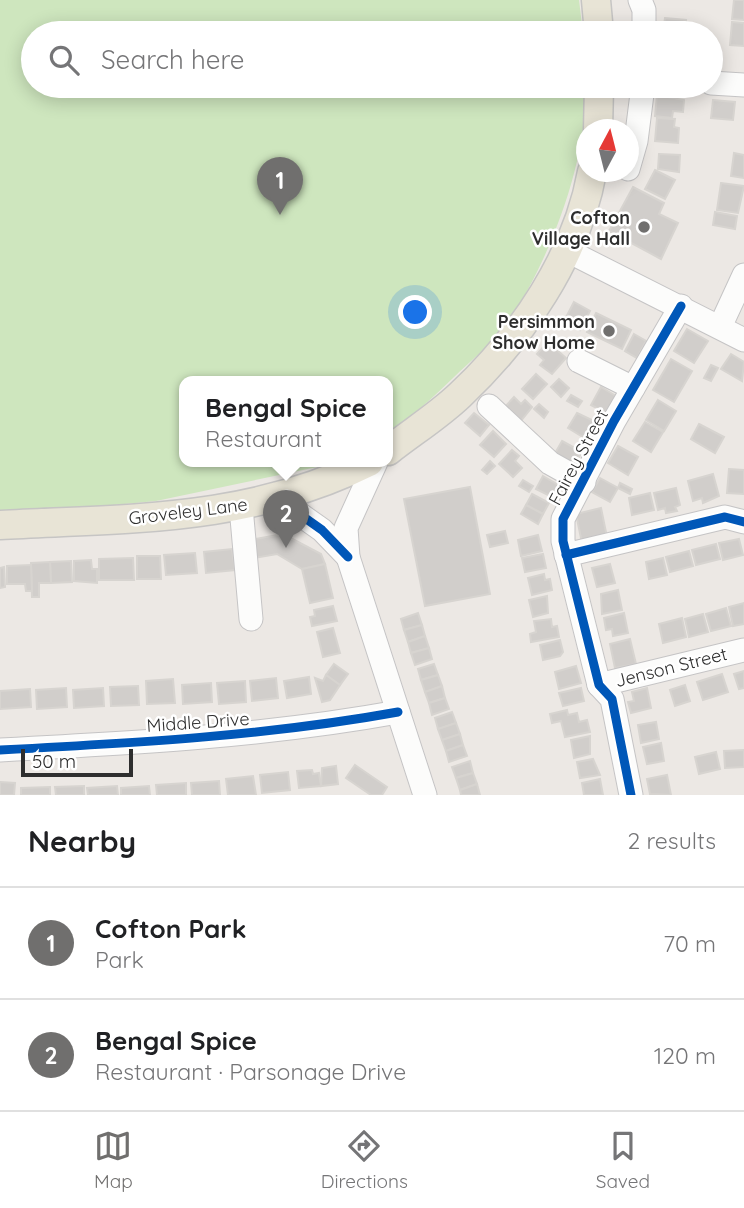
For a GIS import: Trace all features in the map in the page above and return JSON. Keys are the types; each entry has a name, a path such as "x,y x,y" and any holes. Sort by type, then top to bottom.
{"main road":[{"path":"596,0 598,21"},
{"path":"598,119 599,98"},
{"path":"393,446 462,393 510,340 547,287 566,250 589,182"},
{"name":"Groveley Lane","path":"0,525 157,518 241,507 287,496 357,467"}],"street":[{"path":"640,0 644,21"},
{"path":"723,84 744,85"},
{"path":"639,119 641,98"},
{"path":"566,250 744,340"},
{"path":"720,327 744,275"},
{"name":"Fairey Street","path":"631,795 612,699 599,685 566,555 563,519 633,388 681,306"},
{"path":"579,361 633,388"},
{"name":"Fairey Street","path":"489,406 550,463 584,482"},
{"path":"374,467 346,528 348,557 425,795"},
{"path":"287,496 291,508 323,530 348,557"},
{"path":"241,507 251,619"},
{"path":"323,530 352,511"},
{"path":"566,555 725,517 744,522"},
{"name":"Jenson Street","path":"599,685 744,650"},
{"name":"Middle Drive","path":"0,750 212,738 312,728 398,712"}],"green space":[{"path":"0,0 579,0 582,21 21,21 21,98 586,98 584,119 576,119 576,164 573,177 552,239 524,296 509,321 490,344 422,407 393,428 393,376 179,376 179,467 317,467 156,501 0,516"}],"building":[{"path":"734,0 744,0 744,20 732,19"},
{"path":"665,18 686,20 686,21 665,21"},
{"path":"732,22 744,23 744,46 730,45"},
{"path":"657,98 684,100 683,112 673,111 672,118 655,116"},
{"path":"713,100 735,102 733,120 711,118"},
{"path":"657,118 675,119 674,127 679,128 678,143 655,141"},
{"path":"734,153 744,155 744,178 731,176"},
{"path":"659,154 680,155 679,172 658,169"},
{"path":"655,170 675,180 665,199 645,189"},
{"path":"721,183 744,186 738,213 717,210"},
{"name":"Cofton Village Hall","path":"633,187 664,203 659,214 678,223 661,259 609,231"},
{"path":"715,212 737,216 735,229 713,225"},
{"path":"574,302 590,311 580,330 564,321"},
{"name":"Persimmon Show Home","path":"596,313 631,330 622,349 587,332"},
{"path":"687,329 708,341 694,363 674,351"},
{"path":"634,334 646,341 637,358 625,351"},
{"path":"548,342 566,358 552,374 540,365 544,360 537,354"},
{"path":"731,354 744,362 742,381 721,369"},
{"path":"671,359 692,371 674,402 653,390"},
{"path":"711,365 718,368 711,381 704,378"},
{"path":"536,374 547,384 533,399 522,389"},
{"path":"559,379 569,388 561,397 551,387"},
{"path":"601,387 616,396 606,413 591,405"},
{"path":"571,395 582,401 578,407 567,401"},
{"path":"514,397 521,404 525,400 532,407 520,422 504,408"},
{"path":"658,400 676,411 664,431 646,420"},
{"path":"539,404 548,412 544,418 534,409"},
{"path":"474,413 489,425 480,436 465,423"},
{"path":"577,413 598,423 588,440 568,428"},
{"path":"645,422 663,432 651,452 633,441"},
{"path":"699,424 724,437 715,453 691,439"},
{"path":"493,431 506,444 494,457 480,445"},
{"path":"562,441 582,452 574,466 554,455"},
{"path":"618,446 638,457 628,475 608,463"},
{"path":"512,450 519,456 515,461 522,468 513,477 499,464"},
{"path":"490,461 495,466 487,474 482,470"},
{"path":"729,469 744,470 744,494 727,493"},
{"path":"713,474 719,496 703,503 702,498 693,501 688,481"},
{"path":"543,476 560,486 554,498 536,489"},
{"path":"600,478 618,488 610,502 592,492"},
{"path":"523,480 533,486 529,492 519,486"},
{"path":"620,483 632,489 630,494 618,488"},
{"path":"470,487 490,594 425,606 404,499"},
{"path":"676,488 680,505 675,507 677,511 666,513 665,508 658,510 654,493"},
{"path":"650,493 654,510 632,515 629,498"},
{"path":"532,494 549,503 543,514 526,505"},
{"path":"526,505 543,514 538,524 521,514"},
{"path":"601,508 607,537 582,543 576,514"},
{"path":"505,531 508,543 490,547 487,535"},
{"path":"283,534 321,554 325,564 302,569 277,554 249,559 245,541"},
{"path":"538,535 542,551 521,556 518,540"},
{"path":"739,539 743,555 723,560 719,543"},
{"path":"716,544 720,559 696,565 692,550"},
{"path":"232,549 235,570 206,573 204,552"},
{"path":"689,551 693,566 670,572 666,557"},
{"path":"195,553 197,573 166,575 164,555"},
{"path":"543,554 546,568 525,572 522,558"},
{"path":"137,556 160,556 161,579 137,579"},
{"path":"133,558 134,580 99,580 99,559"},
{"path":"663,558 667,575 649,579 646,562"},
{"path":"91,560 92,569 97,569 97,583 74,581 74,561"},
{"path":"71,561 72,582 51,583 50,562"},
{"path":"50,562 51,583 39,583 39,597 32,597 31,563"},
{"path":"325,564 333,598 310,603 302,569"},
{"path":"610,564 615,583 597,587 592,568"},
{"path":"31,565 32,591 26,591 25,584 7,584 7,566"},
{"path":"4,567 5,587 0,588 0,568"},
{"path":"544,574 545,580 550,579 552,590 532,595 528,578"},
{"path":"618,590 622,610 602,614 601,594"},
{"path":"547,596 548,613 533,617 529,600"},
{"path":"744,603 744,624 733,626 729,607"},
{"path":"333,606 337,621 312,626 310,617 315,616 314,610"},
{"path":"726,608 731,626 711,631 706,614"},
{"path":"418,613 422,625 404,630 401,619"},
{"path":"624,613 628,633 613,636 612,629 606,630 604,618"},
{"path":"703,614 708,632 689,637 685,619"},
{"path":"682,618 686,637 663,643 659,624"},
{"path":"551,619 552,627 557,626 559,637 531,642 530,634 536,632 534,621"},
{"path":"422,625 425,636 408,642 404,630"},
{"path":"333,628 340,653 323,657 317,632"},
{"path":"425,636 429,648 411,653 408,642"},
{"path":"630,639 636,664 615,668 610,644"},
{"path":"560,640 563,652 560,656 543,660 540,645"},
{"path":"429,648 432,659 415,665 411,653"},
{"path":"334,664 348,674 340,685 326,675"},
{"path":"434,664 438,675 421,680 418,669"},
{"path":"576,666 581,683 559,689 555,672"},
{"path":"744,671 744,688 739,689 734,674"},
{"path":"722,674 728,692 703,700 697,682"},
{"path":"326,675 340,685 330,700 322,702 315,678 323,681"},
{"path":"438,675 442,686 425,692 421,680"},
{"path":"309,677 311,694 287,698 284,681"},
{"path":"276,678 278,698 252,701 250,681"},
{"path":"173,679 175,703 147,704 146,681"},
{"path":"245,681 246,702 219,704 217,683"},
{"path":"211,683 212,702 183,704 182,685"},
{"path":"685,685 690,701 675,706 670,690"},
{"path":"138,686 139,705 111,706 110,687"},
{"path":"442,686 445,698 429,703 425,692"},
{"path":"66,688 67,707 37,709 36,690"},
{"path":"103,688 104,706 74,708 73,690"},
{"path":"581,688 584,701 563,706 559,693"},
{"path":"647,688 651,708 631,713 628,702 634,701 632,692"},
{"path":"30,689 31,707 0,709 0,691"},
{"path":"445,698 449,709 432,715 429,703"},
{"path":"567,710 568,715 577,713 579,722 587,720 590,732 565,737 561,721 552,723 550,714"},
{"path":"452,712 456,723 438,729 435,718"},
{"path":"656,722 659,739 641,743 638,725"},
{"path":"456,723 460,734 442,740 438,729"},
{"path":"460,734 463,745 446,751 442,740"},
{"path":"590,736 590,754 574,758 571,740"},
{"path":"661,743 664,761 647,764 643,747"},
{"path":"463,745 467,756 449,762 446,751"},
{"path":"744,750 744,767 725,768 724,751"},
{"path":"716,752 720,769 699,774 695,757"},
{"path":"593,759 600,775 580,778 577,762"},
{"path":"470,761 473,773 456,778 452,767"},
{"path":"355,765 387,787 382,795 371,795 346,778"},
{"path":"336,766 338,784 321,786 322,768"},
{"path":"312,770 313,774 319,773 321,786 299,788 297,771"},
{"path":"288,772 290,790 262,793 260,775"},
{"path":"473,773 477,784 460,790 456,778"},
{"path":"667,775 671,795 650,794 647,779"},
{"path":"253,776 256,795 228,795 226,779"},
{"path":"600,779 603,795 584,795 582,783"},
{"path":"219,781 220,795 192,795 191,783"},
{"path":"0,782 15,783 14,795 0,795"},
{"path":"186,783 186,795 157,795 156,785"},
{"path":"477,784 480,795 461,795 460,790"},
{"path":"84,786 84,795 56,795 55,787"},
{"path":"117,786 118,795 88,795 87,788"},
{"path":"149,786 150,795 121,795 121,788"},
{"path":"50,787 50,795 21,795 21,788"}],"cycle path":[{"path":"631,795 612,699 599,685 563,541 563,519 614,421 681,306"},
{"path":"287,496 291,508 322,530 348,557"},
{"path":"566,555 725,517 744,522"},
{"path":"0,750 249,733 398,712"}],"place":[{"name":"Cofton Park","path":"280,215"},
{"name":"Cofton Village Hall","path":"644,227"},
{"name":"Persimmon Show Home","path":"609,331"},
{"name":"Bengal Spice","path":"286,548"}]}
